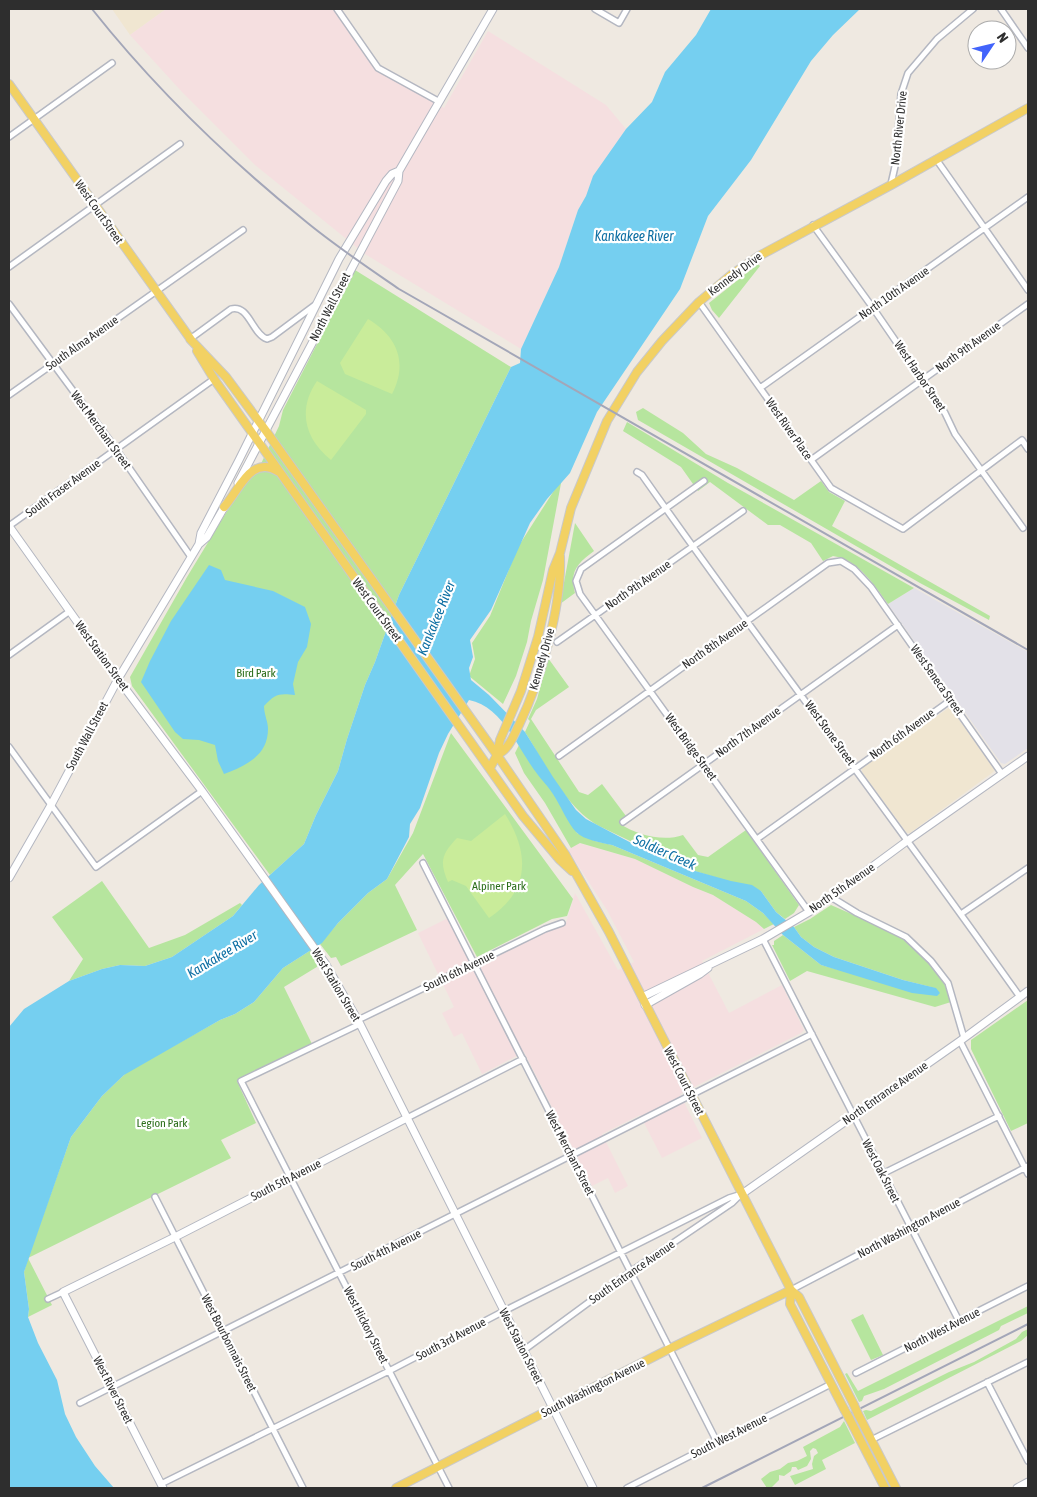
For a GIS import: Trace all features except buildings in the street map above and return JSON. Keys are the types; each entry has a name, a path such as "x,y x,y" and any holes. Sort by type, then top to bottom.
{"main road":[{"name":"North Wall Street","path":"260,443 346,276 398,181 399,171 493,9"},
{"name":"West Court Street","path":"9,84 190,339 214,380 523,816 559,859 575,874"},
{"name":"Kennedy Drive","path":"490,768 519,698 538,637 553,570 560,553 571,508 607,421 643,364 699,302 731,275 756,258 1028,108"},
{"name":"North Wall Street","path":"252,432 338,259 386,181 392,174 399,171"},
{"name":"West Court Street","path":"190,339 226,377 258,420 497,755 565,854 609,932 791,1290 799,1297 896,1488"},
{"name":"South Wall Street","path":"9,878 118,679 191,557 201,533 252,432"},
{"name":"South Wall Street","path":"198,544 207,537 260,443"},
{"path":"224,507 234,497 249,474 256,468 268,467 281,473"},
{"name":"West Station Street","path":"9,526 325,963 359,1022 593,1488"},
{"name":"Kennedy Drive","path":"497,755 506,749 527,709 538,680 550,632 560,570 560,553"},
{"name":"North 5th Avenue","path":"644,1001 698,969 763,939 809,912 1028,756"},
{"name":"North Entrance Avenue","path":"742,1194 962,1040 1028,991"},
{"name":"South 5th Avenue","path":"63,1292 407,1118"},
{"name":"West Court Street","path":"791,1290 790,1304 885,1488"},
{"name":"South Washington Avenue","path":"396,1488 669,1349 791,1290"},
{"name":"West River Street","path":"63,1292 162,1486"},
{"path":"1017,1488 1028,1482"}],"street":[{"path":"337,9 378,68 438,102"},
{"path":"595,9 619,22 627,9"},
{"name":"North River Drive","path":"891,185 896,162 901,94 908,73 937,39 973,9"},
{"path":"1001,9 1028,48"},
{"path":"9,136 112,63"},
{"path":"9,267 180,144"},
{"path":"936,159 1028,290"},
{"name":"North 10th Avenue","path":"760,388 1028,197"},
{"name":"West Harbor Street","path":"813,226 873,308 945,413 955,434 1023,528"},
{"name":"South Alma Avenue","path":"9,395 243,230"},
{"name":"West River Place","path":"699,302 832,488 902,529 981,470"},
{"name":"West Merchant Street","path":"9,304 116,450 191,557"},
{"name":"North 9th Avenue","path":"811,460 1028,304"},
{"path":"190,339 231,309 236,308 242,310 261,337 267,339 316,305"},
{"name":"South Fraser Avenue","path":"9,526 214,380"},
{"path":"981,470 1022,440 1028,450"},
{"name":"West Stone Street","path":"637,472 642,475 747,622 802,694 1020,997"},
{"path":"666,509 704,481"},
{"name":"West Bridge Street","path":"666,509 581,569 576,581 580,594 809,912"},
{"name":"North 9th Avenue","path":"557,642 743,511"},
{"name":"North 8th Avenue","path":"559,756 832,561 841,560 847,563 871,587"},
{"name":"West Seneca Street","path":"871,587 1002,774"},
{"path":"9,655 70,611"},
{"name":"North 7th Avenue","path":"623,822 898,625"},
{"name":"North 6th Avenue","path":"757,839 951,700"},
{"path":"9,746 96,868 202,791"},
{"name":"West Merchant Street","path":"423,863 716,1442"},
{"path":"961,914 1028,868"},
{"path":"831,897 857,913 906,937 931,961 948,983 962,1040 999,1116 1027,1167 1028,1174"},
{"name":"South 6th Avenue","path":"240,1081 474,964 562,923"},
{"name":"West Oak Street","path":"763,939 852,1116 959,1321"},
{"name":"South 4th Avenue","path":"80,1403 812,1034"},
{"name":"South 5th Avenue","path":"407,1118 523,1059"},
{"name":"West Hickory Street","path":"240,1081 449,1488"},
{"path":"882,1174 999,1116"},
{"name":"North Washington Avenue","path":"791,1290 1027,1167"},
{"name":"South 3rd Avenue","path":"162,1486 620,1252 729,1198 742,1194"},
{"name":"South Entrance Avenue","path":"524,1350 630,1272 732,1203 742,1194"},
{"name":"West Bourbonnais Street","path":"155,1198 303,1488"},
{"name":"North West Avenue","path":"856,1373 1028,1286"},
{"name":"South 5th Avenue","path":"48,1299 63,1292"},
{"path":"871,1440 1028,1362"},
{"path":"987,1382 1028,1461"},
{"name":"South West Avenue","path":"627,1488 831,1384"}],"shaded area":[{"path":"112,9 166,9 130,35"},
{"path":"166,9 334,9 377,69 444,108 488,31 606,105 626,129 593,176 586,196 578,210 559,267 521,349 365,254 255,165 182,92 130,35"},
{"path":"914,588 1028,652 1028,748 1005,764 1001,763 888,604"},
{"path":"950,707 995,770 910,833 907,833 862,772 862,768"},
{"path":"579,843 635,859 713,895 756,922 764,929 702,961 729,1013 782,985 804,1030 680,1094 702,1138 662,1158 640,1115 602,1134 628,1186 615,1193 608,1178 592,1186 524,1052 482,1074 462,1033 454,1037 442,1013 454,1007 418,933 448,918 473,969 552,928 566,923 575,893 618,970 634,962 607,910 568,850"}],"green space":[{"path":"758,264 760,266 719,318 709,303"},
{"name":"Bird Park","path":"355,270 511,367 399,595 365,685 338,771 304,844 270,875 132,686 130,677 224,516 248,479 258,470 279,426 283,410"},
{"path":"368,319 387,334 397,352 399,372 392,394 345,374 340,363"},
{"path":"317,381 366,410 366,414 331,460 315,443 307,424 307,403"},
{"path":"643,408 683,433 706,454 737,468 794,500 821,481 829,492 845,501 832,526 990,616 989,620 920,583 638,420 636,412"},
{"path":"627,422 728,483 914,588 888,604 865,574 851,563 833,556 823,561 811,543 780,525 768,525 710,482 698,491 681,467 623,431"},
{"path":"562,478 543,580 527,642 516,676 503,704 469,676 475,659 472,643 490,616 518,547"},
{"path":"575,523 594,551 576,568 573,579 575,593 560,604"},
{"path":"548,658 569,687 536,710 531,719 579,792 588,795 602,784 626,816 619,821 620,824 650,836 667,838 683,835 698,855 708,857 746,830 799,905 794,913 785,919 776,912 761,891 688,869 599,826 576,808 557,784 525,732 530,721 528,719 537,699"},
{"name":"Alpiner Park","path":"451,733 573,899 567,916 552,919 477,957 423,854 395,885 417,930 341,966 336,957 331,958 320,944 368,893 387,879 413,833"},
{"path":"519,745 538,774 547,783 577,833 595,841 612,845 746,901 763,913 774,924 764,929 713,895 635,859 580,843 571,848 545,803 524,773 515,753"},
{"path":"505,814 519,843 522,870 519,884 512,896 489,918 466,886 452,880 448,882 443,869 443,863 445,853 457,838 471,841"},
{"path":"102,881 149,948 185,935 240,903 242,905 233,916 172,957 145,966 120,965 102,969 69,981 83,959 52,917"},
{"path":"831,905 905,939 934,968 946,987 951,1002 935,1007 807,971 790,981 772,945 774,945 774,941 783,935 821,965 847,972 935,988 903,980 834,957 814,947 801,937 794,927"},
{"name":"Legion Park","path":"311,950 320,965 284,987 312,1044 237,1081 256,1123 221,1140 231,1158 28,1258 71,1137 102,1096 127,1072 254,1002 283,968"},
{"path":"1028,1000 1028,1123 1011,1131 971,1049 971,1040"},
{"path":"28,1258 52,1305 28,1317 29,1309 24,1272"},
{"path":"1028,1306 1028,1313 1001,1326 999,1330 884,1389 864,1396 862,1401 859,1402 845,1374 847,1373 858,1391"},
{"path":"863,1314 883,1355 871,1360 851,1320"},
{"path":"1028,1329 1028,1335 1021,1341 867,1420 863,1411 871,1411 949,1372 974,1362 1016,1339 1022,1332"},
{"path":"844,1421 855,1443 822,1460 826,1469 795,1485 790,1476 813,1469 814,1456 818,1453 813,1448 810,1451 811,1459 807,1466 798,1470 796,1467 792,1467 791,1471 784,1476 779,1475 779,1480 771,1488 767,1488 761,1479 788,1463 807,1456 803,1447 840,1427"}],"water":[{"name":"Kankakee River","path":"711,9 860,9 833,35 811,61 751,160 708,216 680,289 597,412 570,473 547,499 530,523 491,610 470,640 473,657 469,668 471,680 489,695 525,732 576,810 586,819 639,847 688,869 752,885 761,891 776,912 794,927 801,937 814,947 834,957 903,980 936,988 940,993 937,996 912,993 821,965 783,935 763,913 746,901 612,845 593,841 579,835 509,730 491,711 481,704 469,700 448,734 439,753 420,808 410,824 409,837 387,879 368,893 338,923 322,943 283,968 254,1002 124,1075 102,1096 71,1137 24,1272 29,1309 28,1317 38,1343 57,1380 65,1414 76,1437 95,1466 114,1488 9,1488 9,1027 24,1009 69,981 102,969 120,965 145,966 172,957 233,916 259,885 304,844 338,771 365,685 399,595 511,367 520,363 521,349 559,267 578,210 586,196 593,176 626,129 652,102 665,72 696,35"},
{"path":"209,565 221,570 225,580 273,591 305,607 311,624 307,647 298,662 293,684 295,695 278,695 264,706 268,729 267,738 260,753 254,759 224,774 218,761 215,745 199,740 183,739 175,732 141,682 171,621"}],"railway":[{"path":"92,9 140,66 219,146 275,196 327,238 399,289 1028,650"},
{"path":"702,1488 1028,1324"}],"water label":[{"name":"Soldier Creek","path":"665,852"}]}
